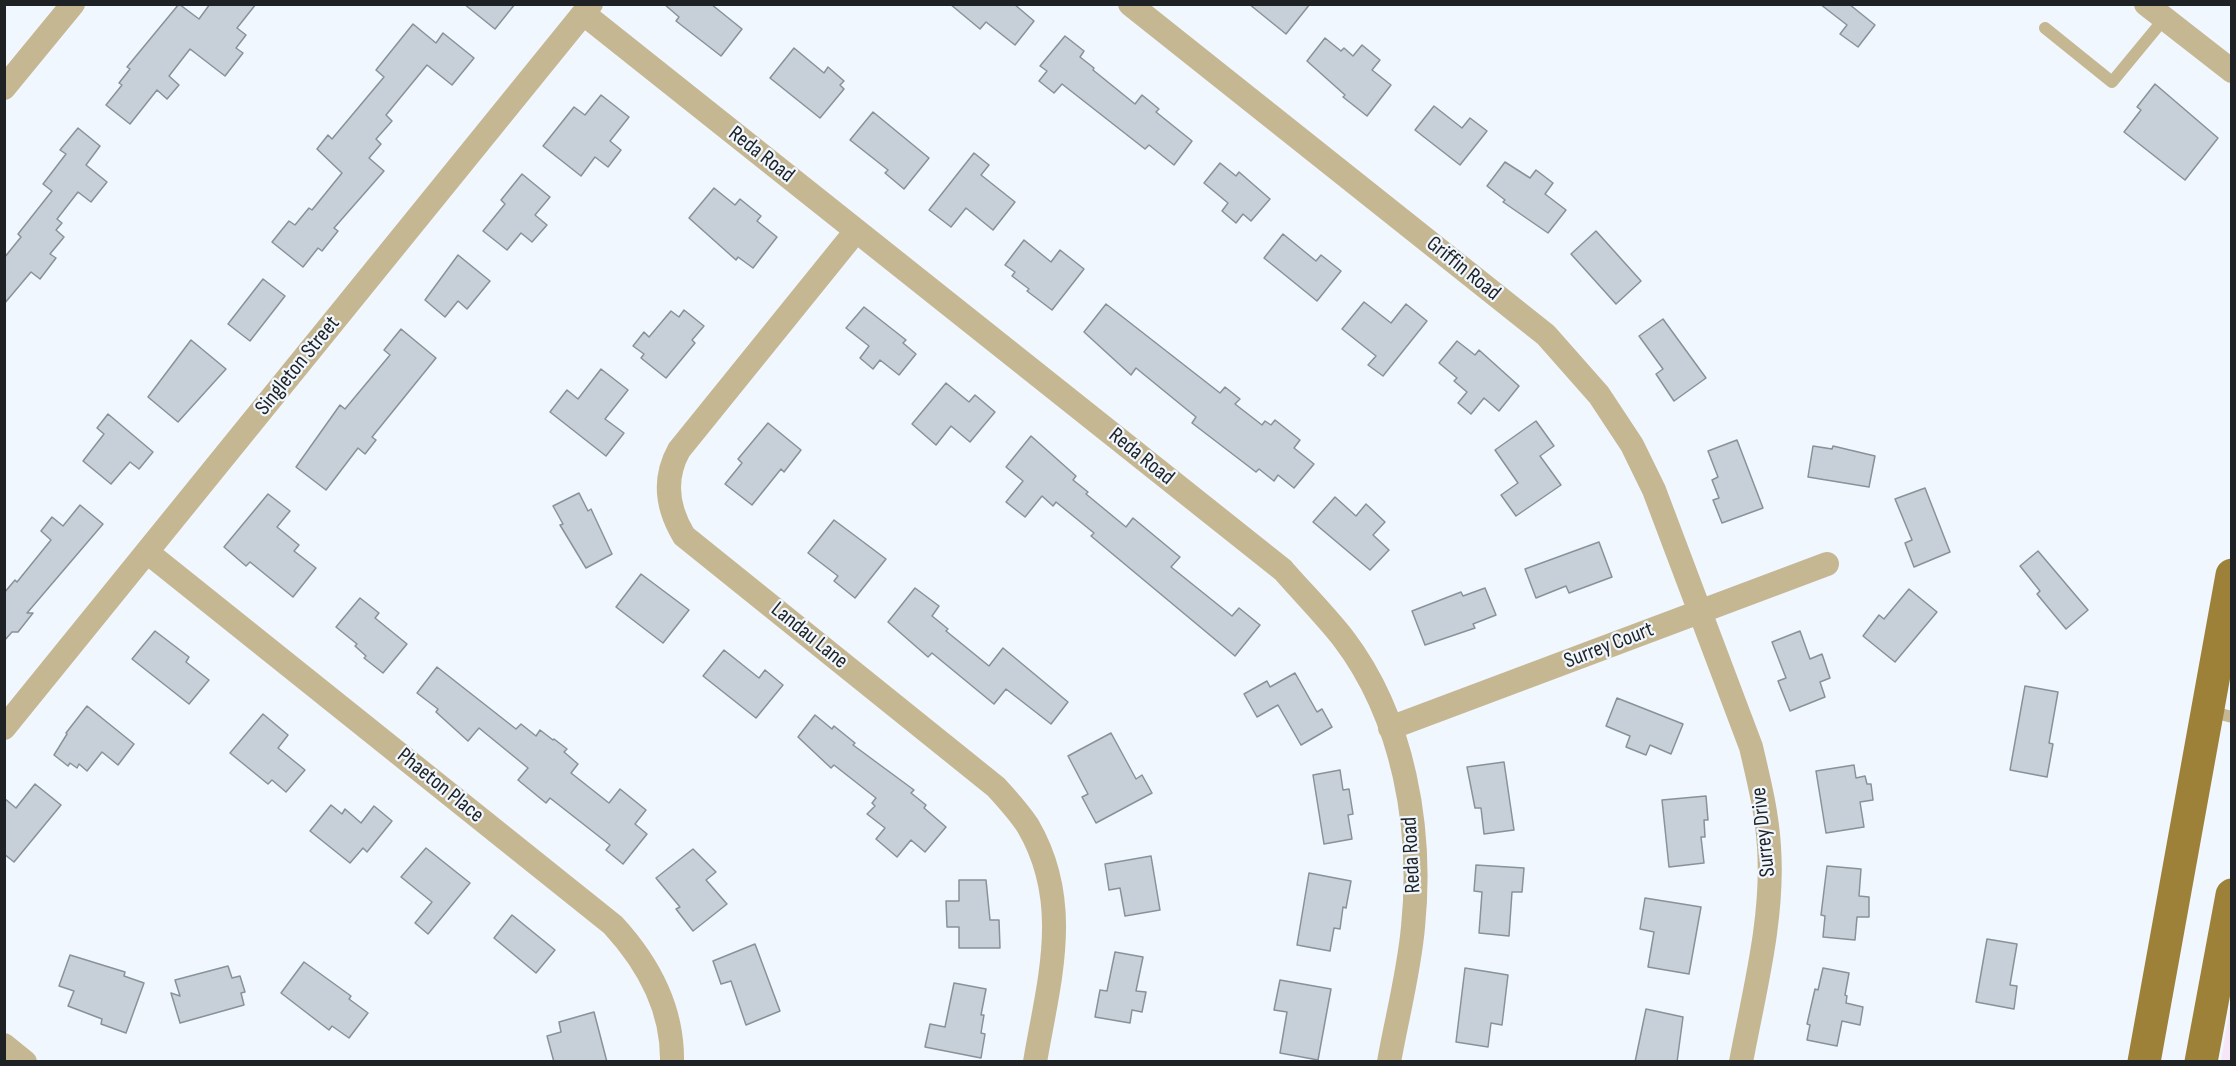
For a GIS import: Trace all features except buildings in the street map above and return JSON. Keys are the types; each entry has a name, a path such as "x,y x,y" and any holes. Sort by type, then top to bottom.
{"main road":[{"path":"2144,1062 2219,714 2232,575"},
{"path":"2201,1062 2232,895"}],"street":[{"path":"4,88 73,4"},
{"name":"Griffin Road","path":"1130,4 1521,315 1560,349 1599,394 1632,445 1654,490 1699,612"},
{"name":"Reda Road","path":"587,9 856,231 1283,570 1343,638 1369,682 1390,728 1407,787 1416,868 1413,929 1389,1062"},
{"name":"Singleton Street","path":"4,728 587,9"},
{"path":"2155,12 2232,71"},
{"name":"Landau Lane","path":"856,231 679,450 671,468 669,498 674,518 684,536 996,787 1028,825 1047,871 1056,921 1054,951 1035,1062"},
{"name":"Phaeton Place","path":"147,552 613,925 634,948 655,982 665,1012 672,1062"},
{"name":"Surrey Court","path":"1390,728 1827,564"},
{"name":"Surrey Drive","path":"1699,612 1751,747 1768,827 1770,888 1741,1062"},
{"path":"4,1045 25,1062"}],"lane":[{"path":"2045,28 2112,82 2155,12"}],"shaded area":[{"path":"2231,1001 2231,1061 2221,1061"}]}
